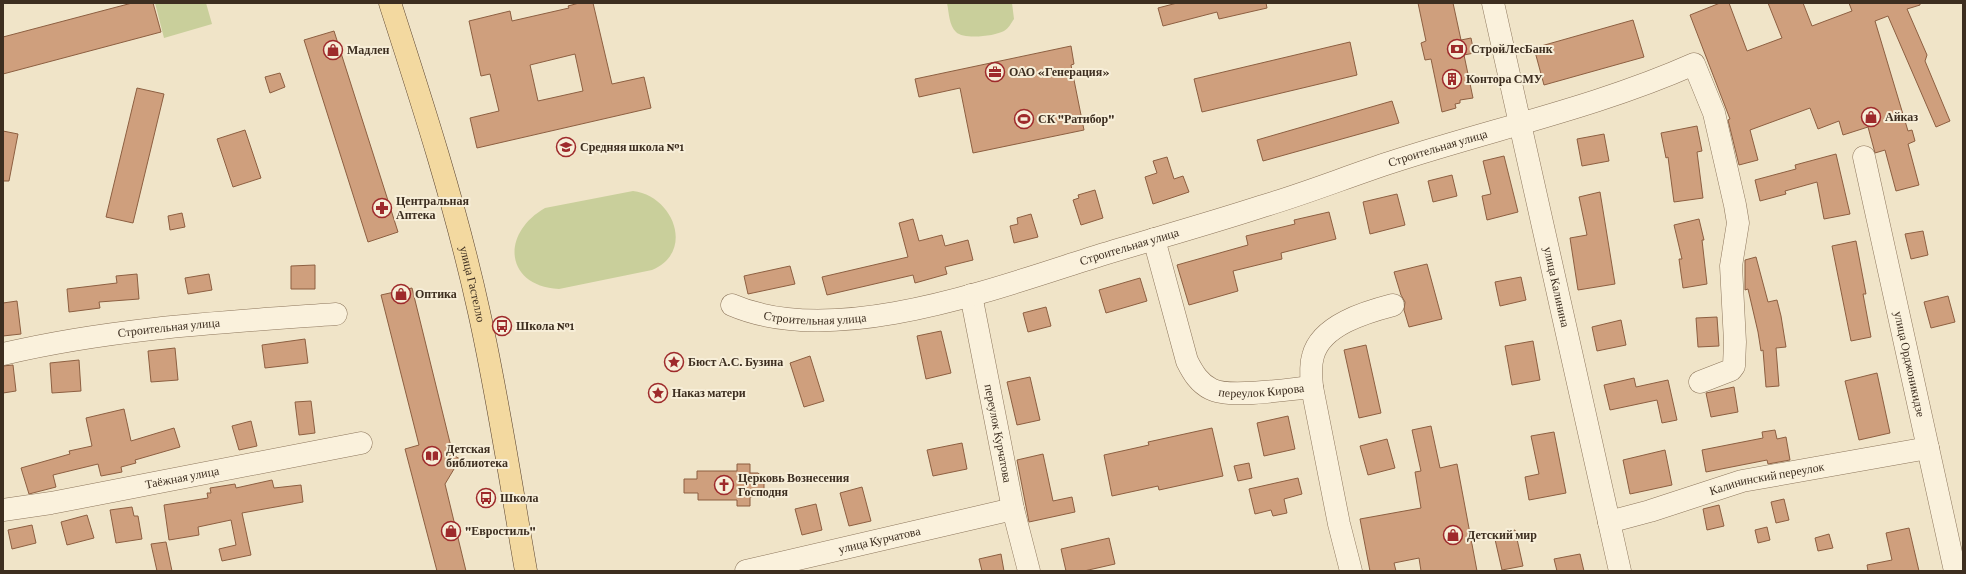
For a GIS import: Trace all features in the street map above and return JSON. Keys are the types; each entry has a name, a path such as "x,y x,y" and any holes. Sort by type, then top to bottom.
{"main road":[{"name":"улица Гастелло","path":"390,3 444,174 474,286 484,332 526,571"}],"street":[{"name":"улица Калинина","path":"1493,3 1620,571"},
{"name":"Строительная улица","path":"732,305 749,312 782,318 830,320 865,317 912,310 971,295 1264,206 1394,162 1636,88 1694,64 1714,113 1738,223 1731,266 1735,342 1734,366 1731,370 1700,382"},
{"name":"улица Орджоникидзе","path":"1864,157 1954,571"},
{"name":"переулок Кирова","path":"1154,239 1187,362 1196,378 1211,389 1228,393 1312,387 1339,524 1351,571"},
{"name":"переулок Курчатова","path":"971,295 1013,509 1028,571"},
{"path":"1312,387 1311,370 1313,355 1322,338 1336,327 1393,305"},
{"name":"Строительная улица","path":"3,354 40,345 120,331 336,314"},
{"name":"Таёжная улица","path":"3,510 51,503 361,443"},
{"name":"Калининский переулок","path":"1609,522 1650,512 1742,481 1928,448"},
{"name":"улица Курчатова","path":"746,571 1013,509"}],"green space":[{"path":"155,3 206,3 212,24 164,38"},
{"path":"947,3 1012,3 1014,19 1004,31 1000,33 987,36 966,36 956,32 952,26"},
{"path":"633,191 647,195 659,203 668,213 674,226 676,238 673,251 665,262 652,270 559,289 541,286 528,279 519,269 515,257 515,244 521,231 530,219 545,208"}],"building":[{"path":"132,3 153,3 161,32 3,74 3,37"},
{"path":"579,3 593,3 612,84 644,77 651,108 477,148 470,118 499,111 490,74 481,76 469,21 510,11 512,21 569,8 568,6","holes":["575,54 583,91 538,101 530,65"]},
{"path":"1177,3 1266,3 1267,8 1219,19 1217,12 1163,26 1158,8"},
{"name":"Контора СМУ","path":"1418,3 1453,3 1461,40 1471,38 1474,53 1464,55 1473,98 1460,100 1460,103 1455,104 1456,108 1442,112 1431,59 1425,60 1421,43 1426,41"},
{"path":"1720,3 1729,3 1747,51 1782,38 1768,3 1803,3 1812,26 1852,11 1849,3 1920,3 1920,5 1907,9 1927,55 1925,61 1950,121 1936,127 1888,16 1875,21 1908,131 1912,130 1915,141 1908,144 1919,185 1896,191 1885,150 1875,153 1868,127 1843,135 1839,121 1818,129 1810,108 1750,130 1758,160 1739,165 1728,120 1730,119 1690,15"},
{"path":"1633,20 1644,57 1544,85 1534,48"},
{"path":"334,31 398,232 368,242 304,40"},
{"path":"1350,42 1357,75 1202,112 1194,79"},
{"path":"1071,46 1074,64 1071,65 1084,130 973,153 960,88 919,97 915,79"},
{"path":"280,73 285,87 270,93 265,77"},
{"path":"137,88 164,94 133,223 106,217"},
{"path":"1392,101 1399,123 1263,161 1257,140"},
{"path":"1697,126 1702,151 1697,152 1703,198 1674,202 1668,157 1666,158 1661,133"},
{"path":"245,130 261,178 233,187 217,139"},
{"path":"3,131 18,134 9,181 3,181"},
{"path":"1604,134 1609,161 1582,166 1577,139"},
{"path":"1836,154 1850,214 1824,219 1817,182 1785,191 1786,194 1760,201 1755,180 1796,169 1795,165"},
{"path":"1504,156 1518,212 1487,220 1482,196 1491,194 1483,161"},
{"path":"1167,157 1174,179 1183,176 1189,192 1153,204 1145,177 1157,173 1153,161"},
{"path":"1452,175 1457,196 1433,202 1428,181"},
{"path":"1095,190 1103,218 1081,225 1073,200 1079,198 1078,195"},
{"path":"1600,192 1615,284 1578,290 1570,238 1587,235 1579,197"},
{"path":"1397,194 1405,225 1370,234 1363,202"},
{"path":"1329,212 1336,239 1281,253 1282,259 1233,271 1238,291 1189,305 1177,265 1248,245 1246,236 1295,224 1294,220"},
{"path":"182,213 185,227 170,230 168,216"},
{"path":"1031,214 1038,237 1014,243 1010,226 1018,224 1017,218"},
{"path":"913,219 919,241 942,235 945,246 968,240 973,260 945,267 947,274 915,283 913,275 827,295 822,277 908,257 899,223"},
{"path":"1699,219 1704,240 1702,240 1707,284 1683,288 1679,259 1682,259 1674,225"},
{"path":"1923,231 1928,255 1911,259 1905,234"},
{"path":"1856,241 1866,294 1863,294 1871,337 1851,341 1832,246"},
{"path":"1756,257 1768,302 1777,300 1781,316 1786,347 1776,348 1779,386 1766,387 1763,350 1761,351 1748,289 1745,290 1745,260"},
{"path":"1427,264 1442,319 1409,327 1404,310 1405,302 1401,295 1394,272"},
{"path":"315,265 315,289 291,289 291,266"},
{"path":"790,266 795,284 748,294 744,276"},
{"path":"137,274 139,299 99,302 100,308 69,312 67,289 117,283 116,276"},
{"path":"209,274 212,290 188,294 185,278"},
{"path":"1521,277 1526,300 1500,306 1495,282"},
{"path":"1140,278 1147,301 1106,313 1099,290"},
{"path":"412,288 453,455 460,459 445,484 466,571 437,571 405,449 419,445 381,295"},
{"path":"1948,296 1955,322 1931,328 1924,302"},
{"path":"17,301 21,334 3,336 3,303"},
{"path":"1046,307 1051,326 1028,332 1023,313"},
{"path":"1717,317 1719,346 1698,347 1696,318"},
{"path":"1621,320 1626,345 1597,351 1592,327"},
{"path":"941,331 951,373 926,379 917,336"},
{"path":"305,339 308,363 265,368 262,345"},
{"path":"1533,341 1540,380 1512,385 1505,346"},
{"path":"1366,345 1381,413 1359,418 1344,350"},
{"path":"175,348 178,380 151,382 148,351"},
{"path":"810,356 824,401 804,407 790,363"},
{"path":"79,360 81,391 52,393 50,363"},
{"path":"13,365 16,391 3,393 3,366"},
{"path":"1877,373 1890,433 1859,440 1845,381"},
{"path":"1030,377 1040,420 1017,425 1007,382"},
{"path":"1634,378 1636,387 1668,380 1677,420 1662,423 1657,400 1610,410 1604,385"},
{"path":"1734,387 1738,412 1711,417 1706,393"},
{"path":"311,401 315,433 299,435 295,402"},
{"path":"124,409 131,441 174,428 180,447 135,460 136,463 121,467 122,472 101,476 98,464 53,475 56,487 29,494 21,468 70,454 69,451 92,446 86,418"},
{"path":"1288,416 1295,449 1264,456 1257,423"},
{"path":"251,421 257,446 239,450 232,426"},
{"path":"1431,426 1440,468 1457,464 1477,571 1421,571 1419,558 1394,563 1396,571 1370,571 1360,519 1421,508 1415,472 1421,471 1412,430"},
{"path":"1212,428 1223,476 1159,490 1158,486 1112,496 1104,455 1149,445 1148,442"},
{"path":"1775,430 1777,439 1786,437 1790,460 1768,464 1767,460 1706,472 1702,450 1763,438 1762,432"},
{"path":"1554,432 1566,493 1529,500 1525,477 1539,474 1531,436"},
{"path":"1387,439 1395,468 1368,475 1360,446"},
{"path":"962,443 967,469 933,476 927,450"},
{"path":"1665,450 1672,485 1630,494 1623,460"},
{"path":"1043,454 1053,501 1072,497 1075,512 1029,522 1017,460"},
{"path":"1249,463 1252,478 1238,481 1234,466"},
{"name":"Церковь Вознесения Господня","path":"737,464 750,464 750,473 758,473 764,478 764,492 758,497 750,497 750,506 737,506 737,500 698,500 698,493 684,493 684,479 697,479 697,471 737,471"},
{"path":"1298,478 1302,494 1284,499 1287,513 1273,516 1271,510 1255,514 1249,489"},
{"path":"272,480 274,488 301,485 303,502 242,513 251,555 222,561 219,549 236,545 231,520 198,527 199,535 169,540 164,505 208,498 207,493 211,493 210,488 235,484 236,488"},
{"path":"862,487 871,521 849,526 840,493"},
{"path":"1784,499 1789,520 1776,523 1771,502"},
{"path":"816,504 822,530 802,535 795,509"},
{"path":"1719,505 1724,526 1707,530 1703,509"},
{"path":"132,507 134,516 138,516 142,539 116,543 110,510"},
{"path":"87,515 94,538 67,545 61,522"},
{"path":"32,525 36,543 12,549 8,530"},
{"path":"1767,527 1770,540 1758,543 1755,530"},
{"path":"1909,528 1919,571 1868,571 1867,565 1892,560 1886,533"},
{"path":"1515,530 1523,566 1502,570 1494,535"},
{"path":"1829,534 1833,548 1818,551 1815,538"},
{"path":"1109,538 1115,564 1084,571 1066,571 1061,549"},
{"path":"166,542 172,571 157,571 151,544"},
{"path":"1001,554 1004,571 982,571 979,559"},
{"path":"1580,554 1584,571 1557,571 1554,559"}],"place":[{"name":"СтройЛесБанк","path":"1457,49"},
{"name":"Мадлен","path":"333,50"},
{"name":"ОАО «Генерация»","path":"995,72"},
{"name":"Контора СМУ","path":"1452,79"},
{"name":"Айказ","path":"1871,117"},
{"name":"СК \"Ратибор\"","path":"1024,119"},
{"name":"Средняя школа №1","path":"566,147"},
{"name":"Центральная Аптека","path":"382,208"},
{"name":"Оптика","path":"401,294"},
{"name":"Школа №1","path":"502,326"},
{"name":"Бюст А.С. Бузина","path":"674,362"},
{"name":"Наказ матери","path":"658,393"},
{"name":"Детская библиотека","path":"432,456"},
{"name":"Церковь Вознесения Господня","path":"724,485"},
{"name":"Школа","path":"486,498"},
{"name":"\"Евростиль\"","path":"451,531"},
{"name":"Детский мир","path":"1453,535"}]}
